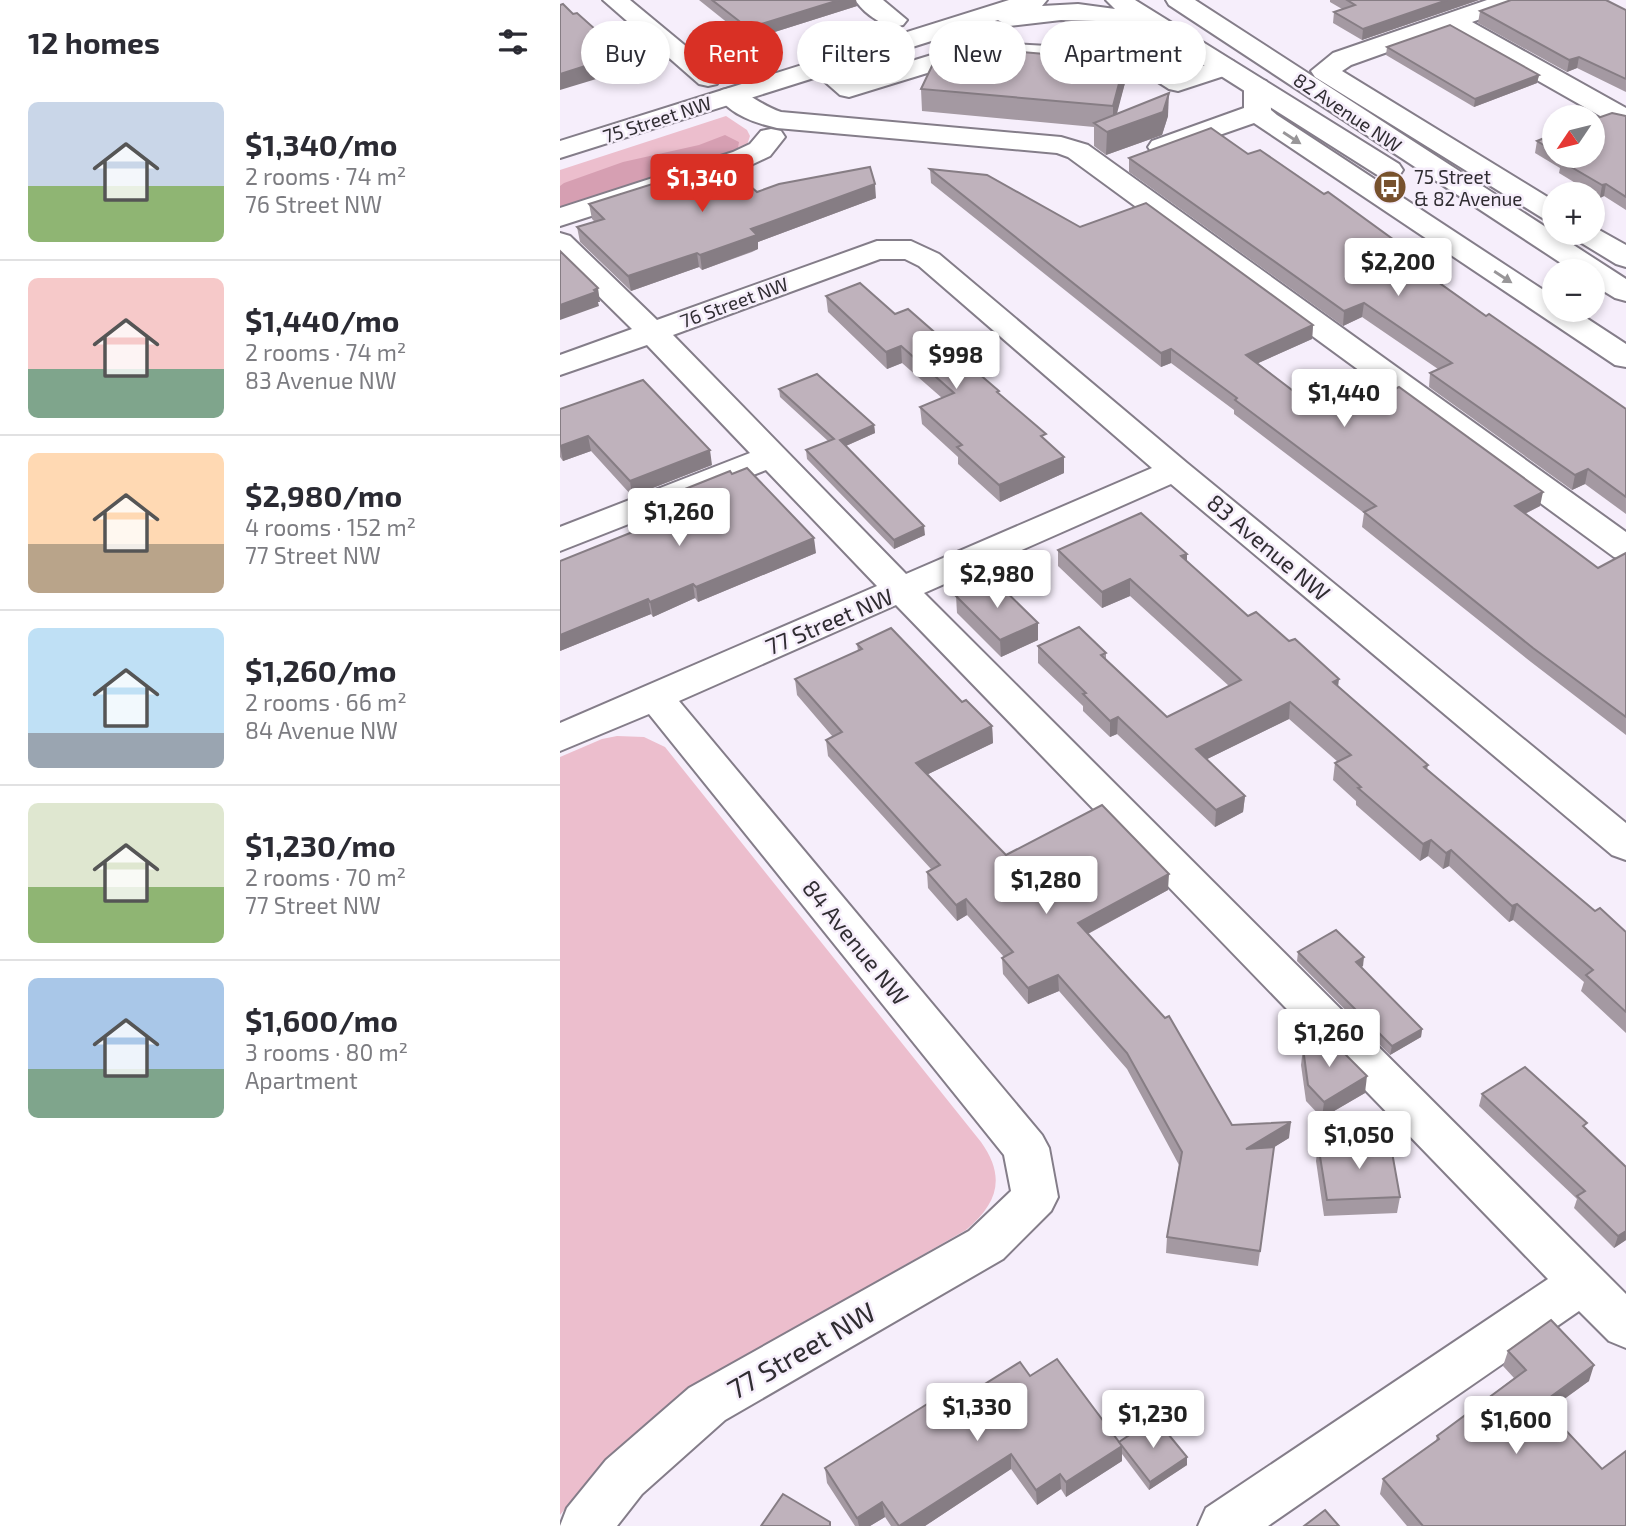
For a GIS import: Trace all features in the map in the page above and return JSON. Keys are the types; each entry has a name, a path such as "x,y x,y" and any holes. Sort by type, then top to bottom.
{"street":[{"path":"615,0 751,111 777,120 1060,145 1126,160 1626,549"},
{"path":"867,0 894,20"},
{"name":"75 Street NW","path":"560,150 894,20 958,0"},
{"name":"75 Street NW","path":"970,21 1035,0"},
{"name":"82 Avenue NW","path":"1118,0 1215,61 1257,100 1542,267"},
{"name":"82 Avenue NW","path":"1178,0 1398,146 1626,292"},
{"path":"1201,0 1246,43"},
{"path":"1452,21 1511,0"},
{"path":"993,21 1029,15 1080,12 1107,15 1139,24 1215,61"},
{"path":"1452,21 1626,119"},
{"name":"82 Avenue NW","path":"1452,21 1342,59 1324,71 1542,207"},
{"path":"1026,53 1139,58 1178,83 1215,61"},
{"name":"75 Street NW","path":"609,108 797,72"},
{"path":"843,84 849,89 865,84"},
{"path":"1126,160 1257,100"},
{"name":"82 Avenue NW","path":"1257,100 1267,121 1626,358"},
{"path":"560,217 743,158 760,150 771,138"},
{"path":"560,242 653,332 901,590 1626,1326"},
{"path":"1605,245 1626,258"},
{"name":"76 Street NW","path":"560,366 877,250 911,250"},
{"name":"83 Avenue NW","path":"911,250 929,260 1175,470 1626,845"},
{"path":"1605,306 1626,319"},
{"path":"560,540 772,456"},
{"name":"77 Street NW","path":"560,738 1175,470"},
{"name":"84 Avenue NW","path":"655,697 1026,1148 1035,1197"},
{"name":"77 Street NW","path":"585,1526 624,1477 707,1404 986,1245 1035,1197"},
{"path":"1224,1526 1583,1282"}],"shaded area":[{"path":"726,116 747,130 750,136 745,151 560,212 560,170"},
{"path":"725,135 739,142 737,154 560,212 560,186 564,183 623,162 699,145"},
{"path":"617,736 644,737 665,747 981,1142 994,1167 996,1178 991,1200 966,1230 687,1390 600,1466 560,1515 560,757 602,739"}],"building":[{"path":"712,0 839,0 771,21 739,21"},
{"path":"1347,0 1447,0 1363,29 1334,12 1355,5"},
{"path":"1511,0 1606,0 1626,10 1626,79 1579,57 1569,60 1480,11"},
{"path":"563,4 586,21 581,21 581,67 560,74 560,5"},
{"path":"1450,25 1539,75 1475,99 1387,47"},
{"path":"1026,52 1040,54 1040,84 1119,84 1113,106 921,89 929,72 929,84 1026,84"},
{"path":"1169,93 1163,112 1107,132 1094,123"},
{"path":"1612,113 1626,116 1626,197 1605,182 1597,182 1573,168 1605,168 1605,115"},
{"path":"1211,128 1248,154 1260,150 1324,194 1328,192 1434,269 1424,272 1626,409 1626,497 1588,469 1575,475 1430,373 1452,363 1364,303 1344,311 1129,158"},
{"path":"722,162 757,192 779,184 870,167 875,184 751,229 757,235 628,276 577,227 604,219 589,204"},
{"path":"930,169 987,175 1080,227 1146,203 1313,325 1246,355 1313,406 1366,383 1383,395 1399,387 1543,492 1515,506 1598,568 1626,553 1626,717 1533,648 1364,512 1376,506 1171,349 1161,353"},
{"path":"560,251 598,288 594,290 596,292 560,305"},
{"path":"860,283 895,314 908,309 1046,434 1041,436 1064,457 999,485 957,447 962,445 920,407 954,393 901,346 886,352 826,296"},
{"path":"817,374 874,425 840,440 924,526 894,540 806,450 834,439 779,389"},
{"path":"643,380 710,450 630,481 588,436 560,446 560,409"},
{"path":"747,468 814,538 696,587 693,584 650,602 648,599 560,635 560,561 665,519 650,503 730,471 732,474"},
{"path":"1141,513 1187,554 1181,556 1248,616 1256,612 1289,641 1295,639 1339,679 1333,682 1428,765 1424,767 1595,911 1600,908 1626,932 1626,1012 1586,975 1593,970 1517,904 1512,906 1451,850 1446,853 1431,840 1423,844 1358,788 1361,787 1335,763 1351,755 1290,702 1196,749 1245,796 1216,810 1118,717 1110,721 1083,694 1086,693 1038,646 1079,627 1106,653 1101,655 1167,717 1241,680 1130,579 1102,592 1058,550"},
{"path":"994,580 1038,623 1000,640 956,596"},
{"path":"891,628 962,702 966,700 992,726 916,763 1006,855 1102,805 1169,874 1078,923 1165,1018 1169,1016 1232,1125 1291,1122 1246,1149 1274,1147 1260,1251 1167,1237 1182,1152 1127,1053 1058,975 1028,988 1002,958 1013,952 966,899 956,905 927,872 940,865 826,740 842,732 795,679 862,649 857,644"},
{"path":"1336,930 1364,957 1356,962 1422,1029 1392,1046 1298,952"},
{"path":"1326,1035 1367,1076 1324,1102 1308,1085 1303,1048"},
{"path":"1525,1067 1587,1123 1583,1126 1626,1167 1626,1231 1618,1236 1577,1196 1585,1191 1482,1094"},
{"path":"1390,1141 1400,1197 1327,1200 1318,1144"},
{"path":"1551,1320 1594,1365 1541,1404 1602,1469 1626,1451 1626,1525 1423,1526 1383,1479 1439,1439 1437,1436 1526,1370 1508,1351"},
{"path":"1057,1359 1122,1446 1066,1482 1060,1474 1036,1490 1011,1454 899,1526 882,1502 857,1518 825,1468 940,1396 948,1407 1020,1362 1030,1376"},
{"path":"1155,1418 1187,1457 1150,1482 1119,1442"},
{"path":"783,1494 830,1522 830,1526 761,1526"},
{"path":"1325,1510 1339,1526 1304,1526"}],"place":[{"name":"75 Street & 82 Avenue","path":"1390,187"}]}
